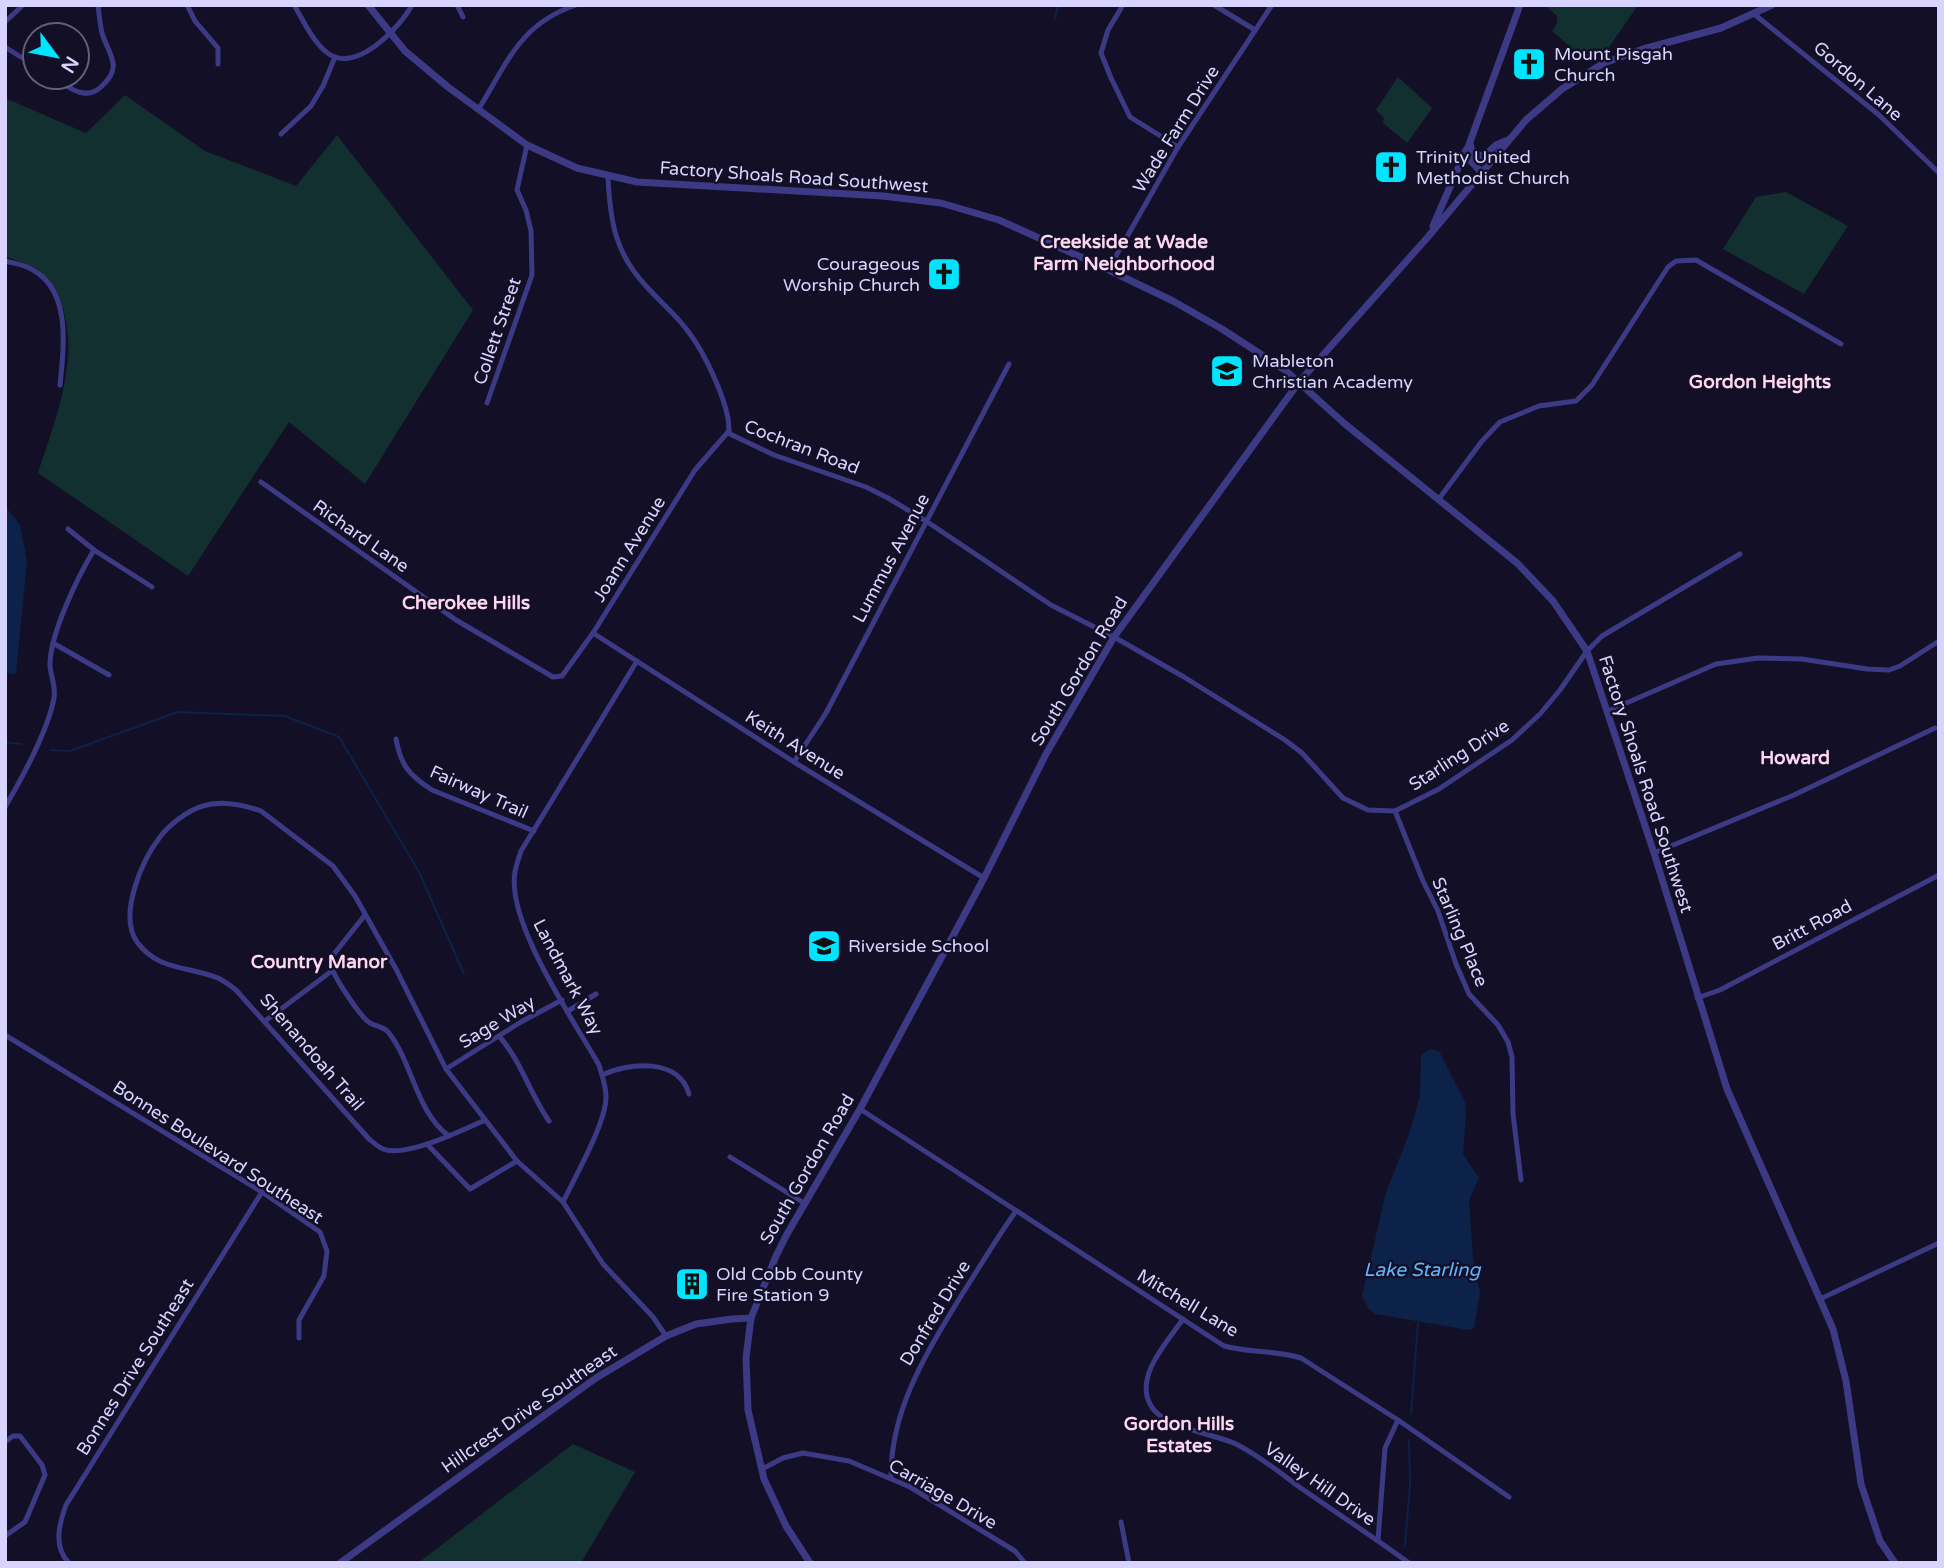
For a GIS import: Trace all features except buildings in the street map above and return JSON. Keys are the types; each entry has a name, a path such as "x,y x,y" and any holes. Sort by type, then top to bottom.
{"street":[{"path":"5,22 23,5"},
{"path":"74,91 79,94 95,93 109,80 113,69 113,56 102,34 97,5"},
{"path":"187,5 195,21 218,48 218,64"},
{"path":"295,5 313,37 325,51 335,57 360,57 389,34 412,5"},
{"name":"Factory Shoals Road Southwest","path":"368,5 389,34 422,66 478,110 527,145 577,168 608,177 670,185 883,196 942,203 999,220 1173,301 1222,329 1299,382 1345,424 1517,562 1553,601 1587,651 1654,853 1727,1089 1833,1330 1844,1371 1863,1493 1880,1541 1895,1563"},
{"path":"457,5 463,17"},
{"path":"478,110 507,60 533,27 576,5"},
{"path":"1123,5 1108,30 1101,53 1130,117 1178,147"},
{"path":"1214,5 1255,30"},
{"name":"Wade Farm Drive","path":"1108,270 1178,147 1272,5"},
{"path":"1427,238 1470,140 1520,5"},
{"name":"South Gordon Road","path":"810,1563 774,1503 762,1469 748,1410 746,1358 751,1318 776,1256 804,1203 860,1109 984,878 1046,754 1114,637 1299,382 1527,120 1562,89 1604,63 1643,49 1721,28 1772,5"},
{"name":"Gordon Lane","path":"1755,14 1869,107 1939,173"},
{"path":"5,47 21,57"},
{"path":"281,134 311,106 335,57"},
{"path":"1470,140 1470,149 1477,156 1484,156 1496,145 1508,140"},
{"path":"1470,140 1466,154 1482,173"},
{"name":"Collett Street","path":"487,403 532,275 531,231 517,190 527,145"},
{"name":"Cochran Road","path":"608,177 610,216 625,259 692,337 714,380 727,417 729,432 749,445 866,487 926,521 1051,604 1114,637"},
{"path":"1438,500 1482,441 1500,422 1539,406 1576,401 1584,395 1668,267 1676,261 1696,260 1842,344"},
{"path":"5,261 28,267 57,294 63,322 61,385"},
{"name":"Lummus Avenue","path":"794,762 826,713 1009,364"},
{"name":"Joann Avenue","path":"553,677 562,676 593,633 695,470 729,432"},
{"name":"Richard Lane","path":"261,482 456,620 553,677"},
{"path":"68,529 94,550 152,587"},
{"path":"5,807 39,740 54,700 55,689 50,665 53,643 77,580 94,550"},
{"name":"Starling Drive","path":"1395,811 1439,789 1520,734 1560,690 1587,651 1602,636 1740,554"},
{"name":"Keith Avenue","path":"593,633 794,762 984,878"},
{"path":"1114,637 1285,740 1302,753 1328,783 1352,804 1368,810 1395,811"},
{"path":"1608,711 1716,664 1758,658 1802,659 1889,670 1939,641"},
{"path":"53,643 109,675"},
{"name":"Landmark Way","path":"562,1202 598,1127 606,1100 602,1075 528,938 514,891 514,873 522,851 637,661"},
{"path":"1654,853 1794,795 1935,728"},
{"name":"Fairway Trail","path":"396,739 408,772 418,781 432,790 534,831"},
{"name":"Shenandoah Trail","path":"485,1120 427,1143 394,1151 382,1149 369,1139 247,999 219,978 151,958 136,940 129,918 136,882 148,855 167,829 202,806 221,803 249,807 261,811 333,866 355,896 396,968 446,1069 517,1161 562,1202 603,1264 653,1317 666,1336"},
{"name":"Starling Place","path":"1395,811 1438,911 1469,995 1498,1025 1508,1042 1512,1057 1513,1114 1521,1180"},
{"name":"Britt Road","path":"1698,998 1720,990 1939,874"},
{"path":"365,915 334,954 331,961 333,970 362,1016 371,1024 388,1030 431,1119 449,1136"},
{"path":"265,1021 333,970"},
{"path":"568,1011 596,995"},
{"name":"Sage Way","path":"446,1069 562,1000"},
{"name":"Bonnes Boulevard Southeast","path":"5,1035 262,1192 320,1232 327,1251 324,1276 299,1320 299,1338"},
{"path":"499,1036 530,1084 540,1109 549,1121"},
{"path":"602,1075 633,1066 653,1067 673,1072 686,1084 689,1094"},
{"name":"Mitchell Lane","path":"860,1109 1224,1346 1243,1351 1285,1353 1301,1358 1398,1420 1508,1497"},
{"path":"427,1143 470,1189 517,1161"},
{"path":"730,1157 804,1203"},
{"name":"Bonnes Drive Southeast","path":"69,1563 59,1542 59,1522 66,1505 262,1192"},
{"name":"Donfred Drive","path":"891,1478 897,1430 912,1379 936,1335 1016,1211"},
{"path":"1820,1299 1939,1243"},
{"name":"Hillcrest Drive Southeast","path":"340,1563 596,1378 666,1336 696,1324 751,1318"},
{"name":"Valley Hill Drive","path":"1182,1319 1145,1382 1145,1391 1154,1411 1171,1422 1238,1445 1409,1563"},
{"path":"1378,1541 1385,1448 1398,1420"},
{"path":"5,1442 13,1436 20,1436 42,1465 45,1475 25,1522 5,1536"},
{"name":"Carriage Drive","path":"762,1469 783,1458 803,1453 849,1461 891,1478 1015,1551 1025,1563"},
{"path":"1121,1522 1129,1563"}],"green space":[{"path":"1545,5 1638,5 1603,56 1595,58 1581,55 1552,31 1557,23 1557,16"},
{"path":"1398,77 1432,108 1407,143 1383,123 1384,118 1376,110"},
{"path":"125,95 205,151 296,186 337,135 473,310 365,484 289,422 188,576 38,473 62,397 67,369 65,317 56,293 40,272 5,256 5,98 86,133"},
{"path":"1786,192 1848,226 1804,294 1723,249 1756,197"},
{"path":"573,1444 635,1472 581,1563 418,1563"}],"water":[{"path":"5,506 20,525 27,561 14,675 5,672"},
{"name":"Lake Starling","path":"1431,1049 1439,1051 1465,1102 1463,1154 1479,1178 1469,1200 1473,1259 1480,1293 1474,1328 1469,1330 1375,1314 1368,1308 1362,1296 1386,1192 1409,1134 1420,1096 1421,1055"}],"waterway":[{"path":"1055,19 1058,5"},
{"path":"50,750 70,751 178,712 285,716 339,737 419,872 464,974"},
{"path":"5,742 21,744"},
{"path":"1411,1414 1418,1323"},
{"path":"1405,1545 1410,1485 1409,1440"}],"place":[{"name":"Mount Pisgah Church","path":"1529,64"},
{"name":"Trinity United Methodist Church","path":"1391,167"},
{"name":"Courageous Worship Church","path":"944,274"},
{"name":"Mableton Christian Academy","path":"1227,371"},
{"name":"Riverside School","path":"824,946"},
{"name":"Old Cobb County Fire Station 9","path":"692,1284"}],"district":[{"name":"Creekside at Wade Farm Neighborhood","path":"1124,253"},
{"name":"Gordon Heights","path":"1760,382"},
{"name":"Cherokee Hills","path":"466,603"},
{"name":"Howard","path":"1795,758"},
{"name":"Country Manor","path":"319,962"},
{"name":"Gordon Hills Estates","path":"1179,1435"}]}
